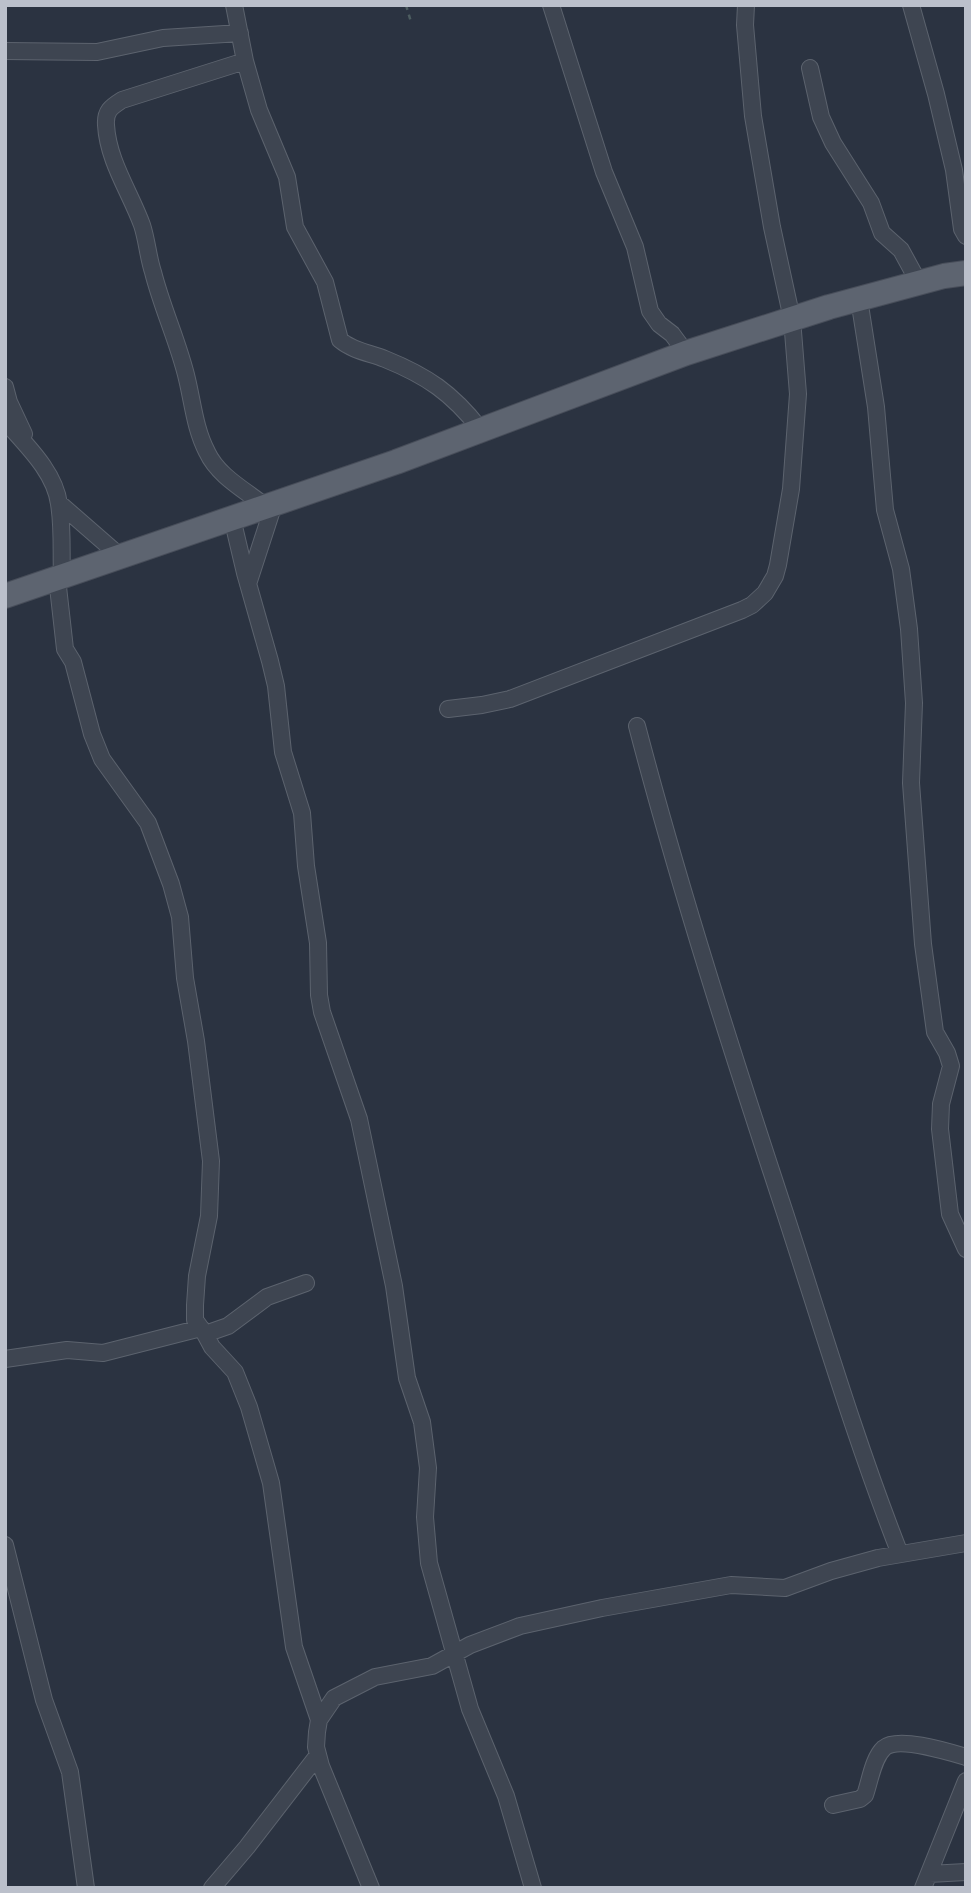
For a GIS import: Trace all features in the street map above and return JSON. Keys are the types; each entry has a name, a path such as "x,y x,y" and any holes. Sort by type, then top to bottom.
{"main road":[{"path":"5,596 396,461 686,353 859,299 966,273"}],"street":[{"path":"234,5 245,61 259,110 287,177 295,227 327,289 340,340 358,350 408,368 437,384 464,409 480,429"},
{"path":"551,5 604,172 635,247 650,311 686,353"},
{"path":"448,709 510,699 742,610 765,593 775,576 795,451 798,394 792,319 772,227 753,116 745,26 746,5"},
{"path":"916,9 954,170 960,219 966,236"},
{"path":"5,51 97,52 163,38 240,33"},
{"path":"245,61 122,100 106,114 106,125 121,182 141,222 153,272 187,377 195,421 204,446 223,474 269,505 248,584"},
{"path":"810,68 821,117 833,143 871,203 882,233 901,250 919,283"},
{"path":"859,299 876,407 885,510 901,569 909,629 915,730 911,783 923,944 935,1032 951,1066 941,1104 940,1129 950,1214 966,1249"},
{"path":"5,387 9,402 33,453 49,478 60,503 59,578 65,649 73,663 92,734 102,759 148,823 171,884 180,917 185,978 211,1161 209,1216 197,1276 195,1320 212,1347 235,1372 249,1406 271,1483 294,1647 319,1720 316,1748 371,1888"},
{"path":"5,421 33,453"},
{"path":"60,503 121,556"},
{"path":"232,518 276,687 283,752 302,814 306,866 318,943 322,1012 359,1119 394,1286 407,1378 422,1422 428,1468 425,1517 429,1563 477,1729 506,1797 533,1888"},
{"path":"638,726 693,925 833,1364 900,1554"},
{"path":"5,1359 67,1350 103,1353 228,1326 267,1297 306,1283"},
{"path":"319,1720 334,1698 359,1684 375,1677 432,1666 454,1653 520,1626 731,1585 785,1588 831,1570 878,1558 966,1543"},
{"path":"5,1545 44,1700 70,1772 86,1888"},
{"path":"833,1805 860,1799 865,1795 880,1754 889,1745 896,1743 936,1749 966,1757"},
{"path":"212,1888 318,1755"},
{"path":"926,1881 966,1781"},
{"path":"926,1881 966,1872"}],"path":[{"path":"406,5 411,22"}]}
